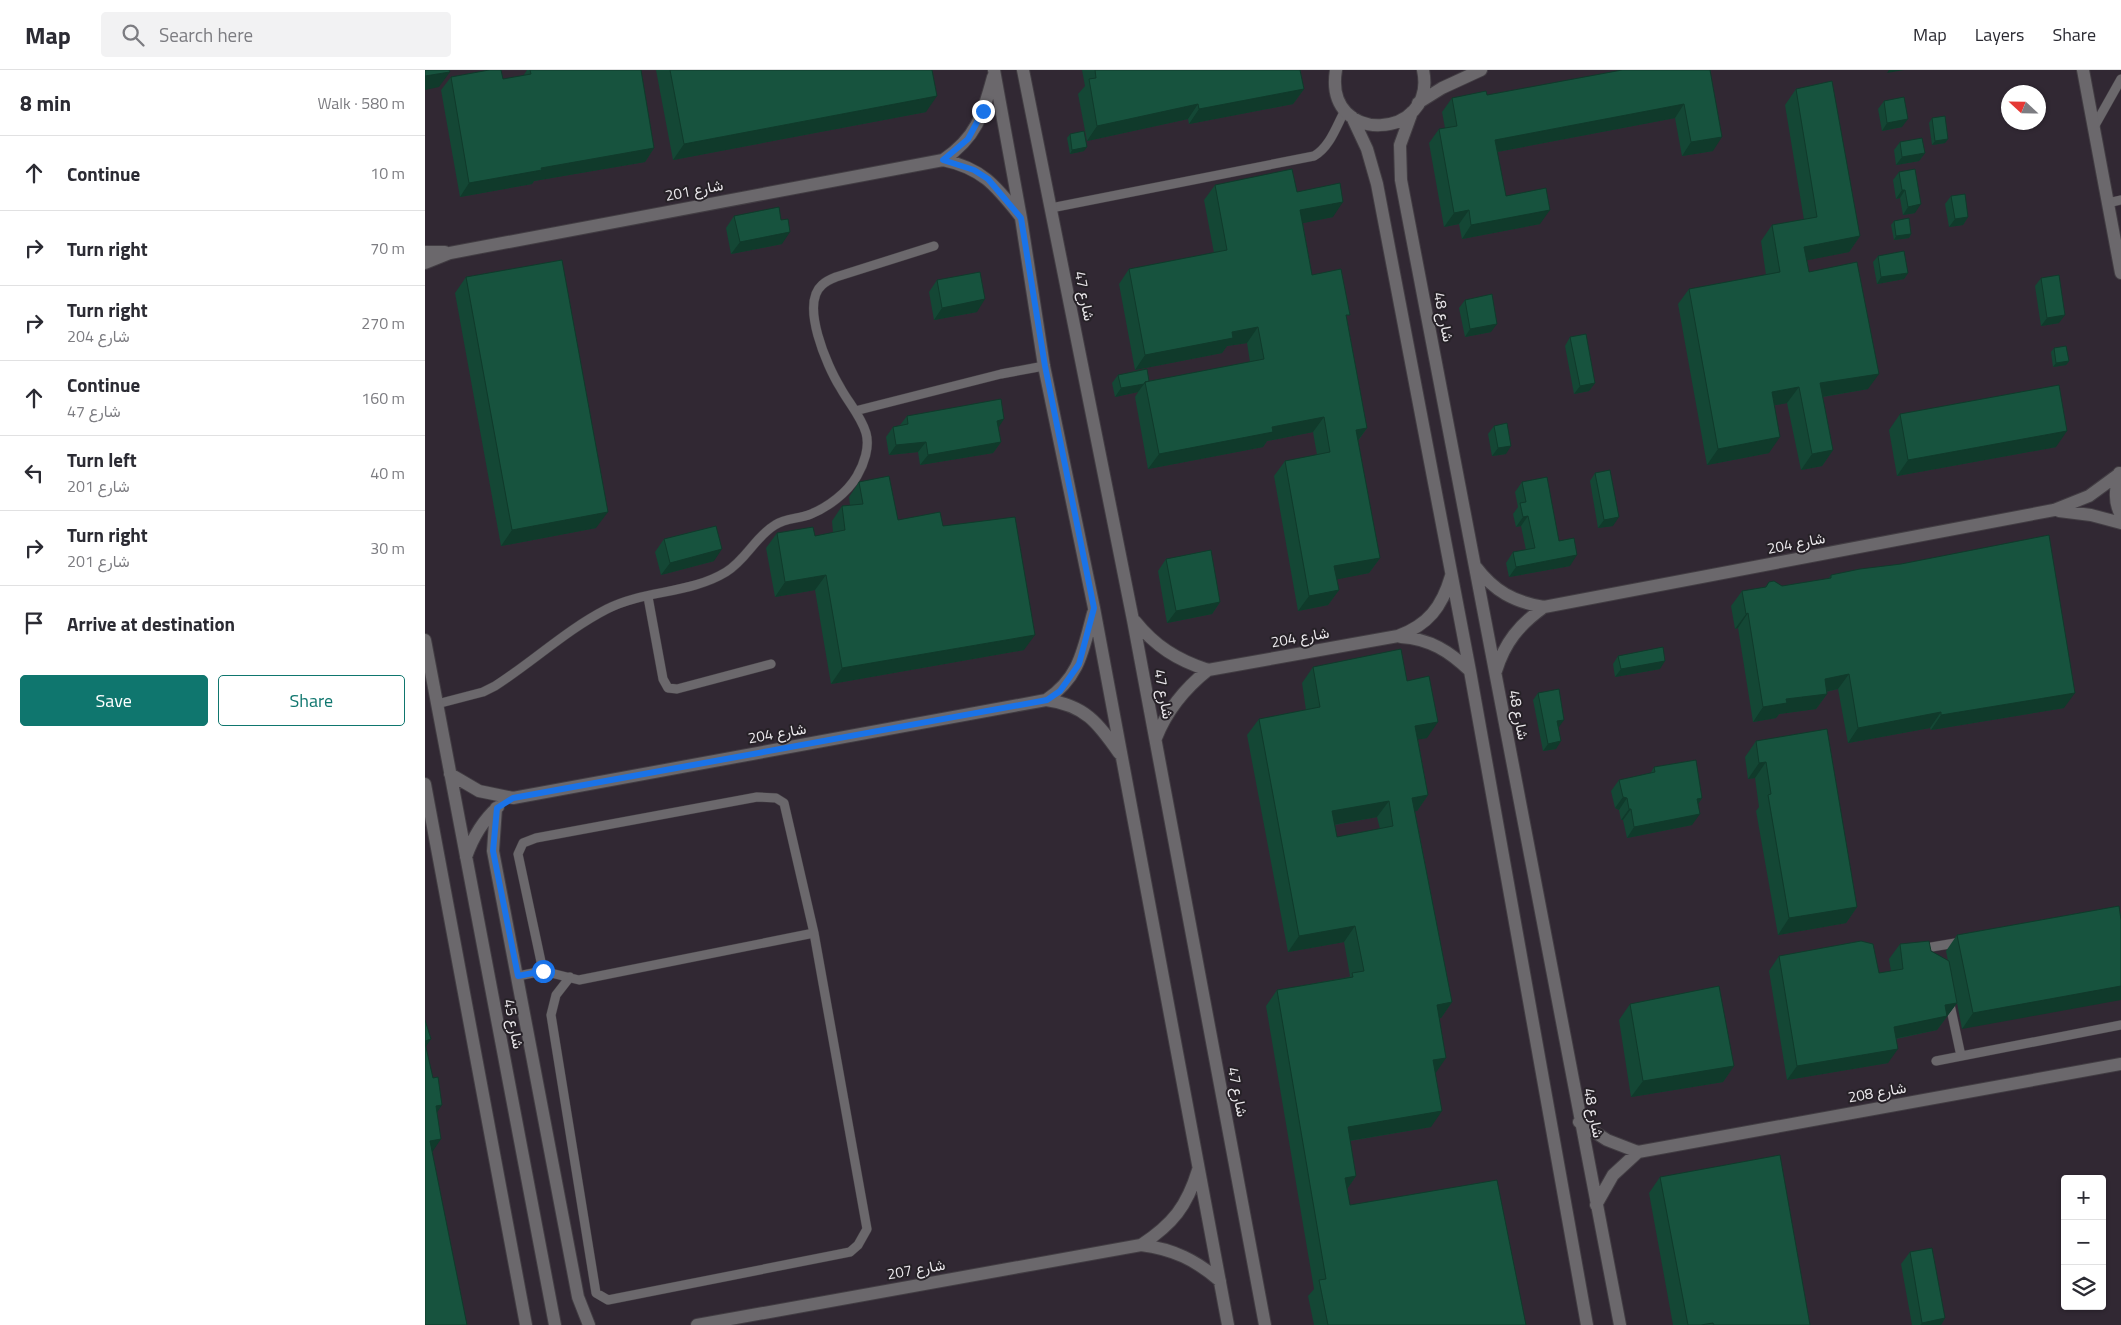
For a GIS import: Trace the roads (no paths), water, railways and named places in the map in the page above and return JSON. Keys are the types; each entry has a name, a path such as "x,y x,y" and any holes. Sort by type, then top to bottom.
{"street":[{"name":"شارع 47","path":"1023,70 1133,620 1265,1325"},
{"path":"1336,70 1335,90 1367,149 1377,184 1470,670 1587,1325"},
{"name":"شارع 48","path":"1423,70 1424,83 1400,145 1401,180 1619,1325"},
{"path":"1348,113 1361,123 1383,126 1403,119 1442,88 1481,70"},
{"path":"2083,70 2121,273"},
{"path":"994,71 1021,218 1045,366 1094,608 1228,1325"},
{"name":"شارع 201","path":"943,160 968,139 977,126 994,71"},
{"name":"شارع 201","path":"425,252 450,252 943,160 967,166 988,179 1021,218"},
{"name":"شارع 201","path":"425,263 450,252"},
{"path":"2120,472 2115,491 2117,509 2121,515"},
{"name":"شارع 204","path":"1474,565 1487,582 1504,595 1523,604 1544,607 2054,510 2089,496 2120,472"},
{"name":"شارع 204","path":"2054,510 2091,515 2121,523"},
{"name":"شارع 204","path":"1133,620 1148,637 1166,652 1186,663 1208,670 1398,636 1414,630 1428,620 1439,607 1452,574"},
{"name":"شارع 204","path":"1495,674 1501,654 1512,635 1526,620 1544,607"},
{"path":"1047,700 1060,691 1079,664 1094,608"},
{"name":"شارع 204","path":"1398,636 1414,638 1443,648 1470,670"},
{"name":"شارع 45","path":"425,640 557,1323"},
{"path":"1155,739 1176,700 1208,670"},
{"name":"شارع 204","path":"466,858 473,839 483,823 497,808 513,798 1047,700 1073,706 1084,712 1094,720 1122,757"},
{"name":"شارع 204","path":"450,774 479,791 513,798"},
{"path":"425,784 526,1325"},
{"path":"497,808 493,851 578,1298 589,1325"},
{"path":"425,847 439,861"},
{"name":"شارع 208","path":"1638,1152 2121,1064"},
{"path":"1579,1122 1607,1140 1638,1152 1613,1175 1596,1206"},
{"name":"شارع 207","path":"1141,1245 1162,1231 1179,1213 1191,1192 1198,1168"},
{"name":"شارع 207","path":"697,1325 1141,1245 1163,1248 1184,1255 1203,1266 1220,1281"}],"lane":[{"path":"2094,127 2104,113 2121,79"},
{"path":"1051,208 1313,156 1321,152 1348,113"},
{"path":"2108,202 2121,200"},
{"path":"437,704 483,692 495,686 568,631 609,608 710,580 726,572 774,526 789,519 809,515 838,498 856,478 863,463 867,447 866,433 829,367 816,328 813,312 814,300 821,285 835,277 934,246"},
{"path":"855,411 1001,374 1045,366"},
{"path":"648,597 663,679 668,688 677,689 771,664"},
{"path":"543,971 519,854 523,843 536,838 757,797 776,798 784,803 814,932 867,1229 858,1245 850,1252 608,1300 596,1293 551,1015 556,995 569,977"},
{"path":"518,976 543,971 579,980 814,932"},
{"path":"1911,950 1940,951 1968,941"},
{"path":"1948,992 1961,1056"},
{"path":"1936,1061 2121,1025"}]}
